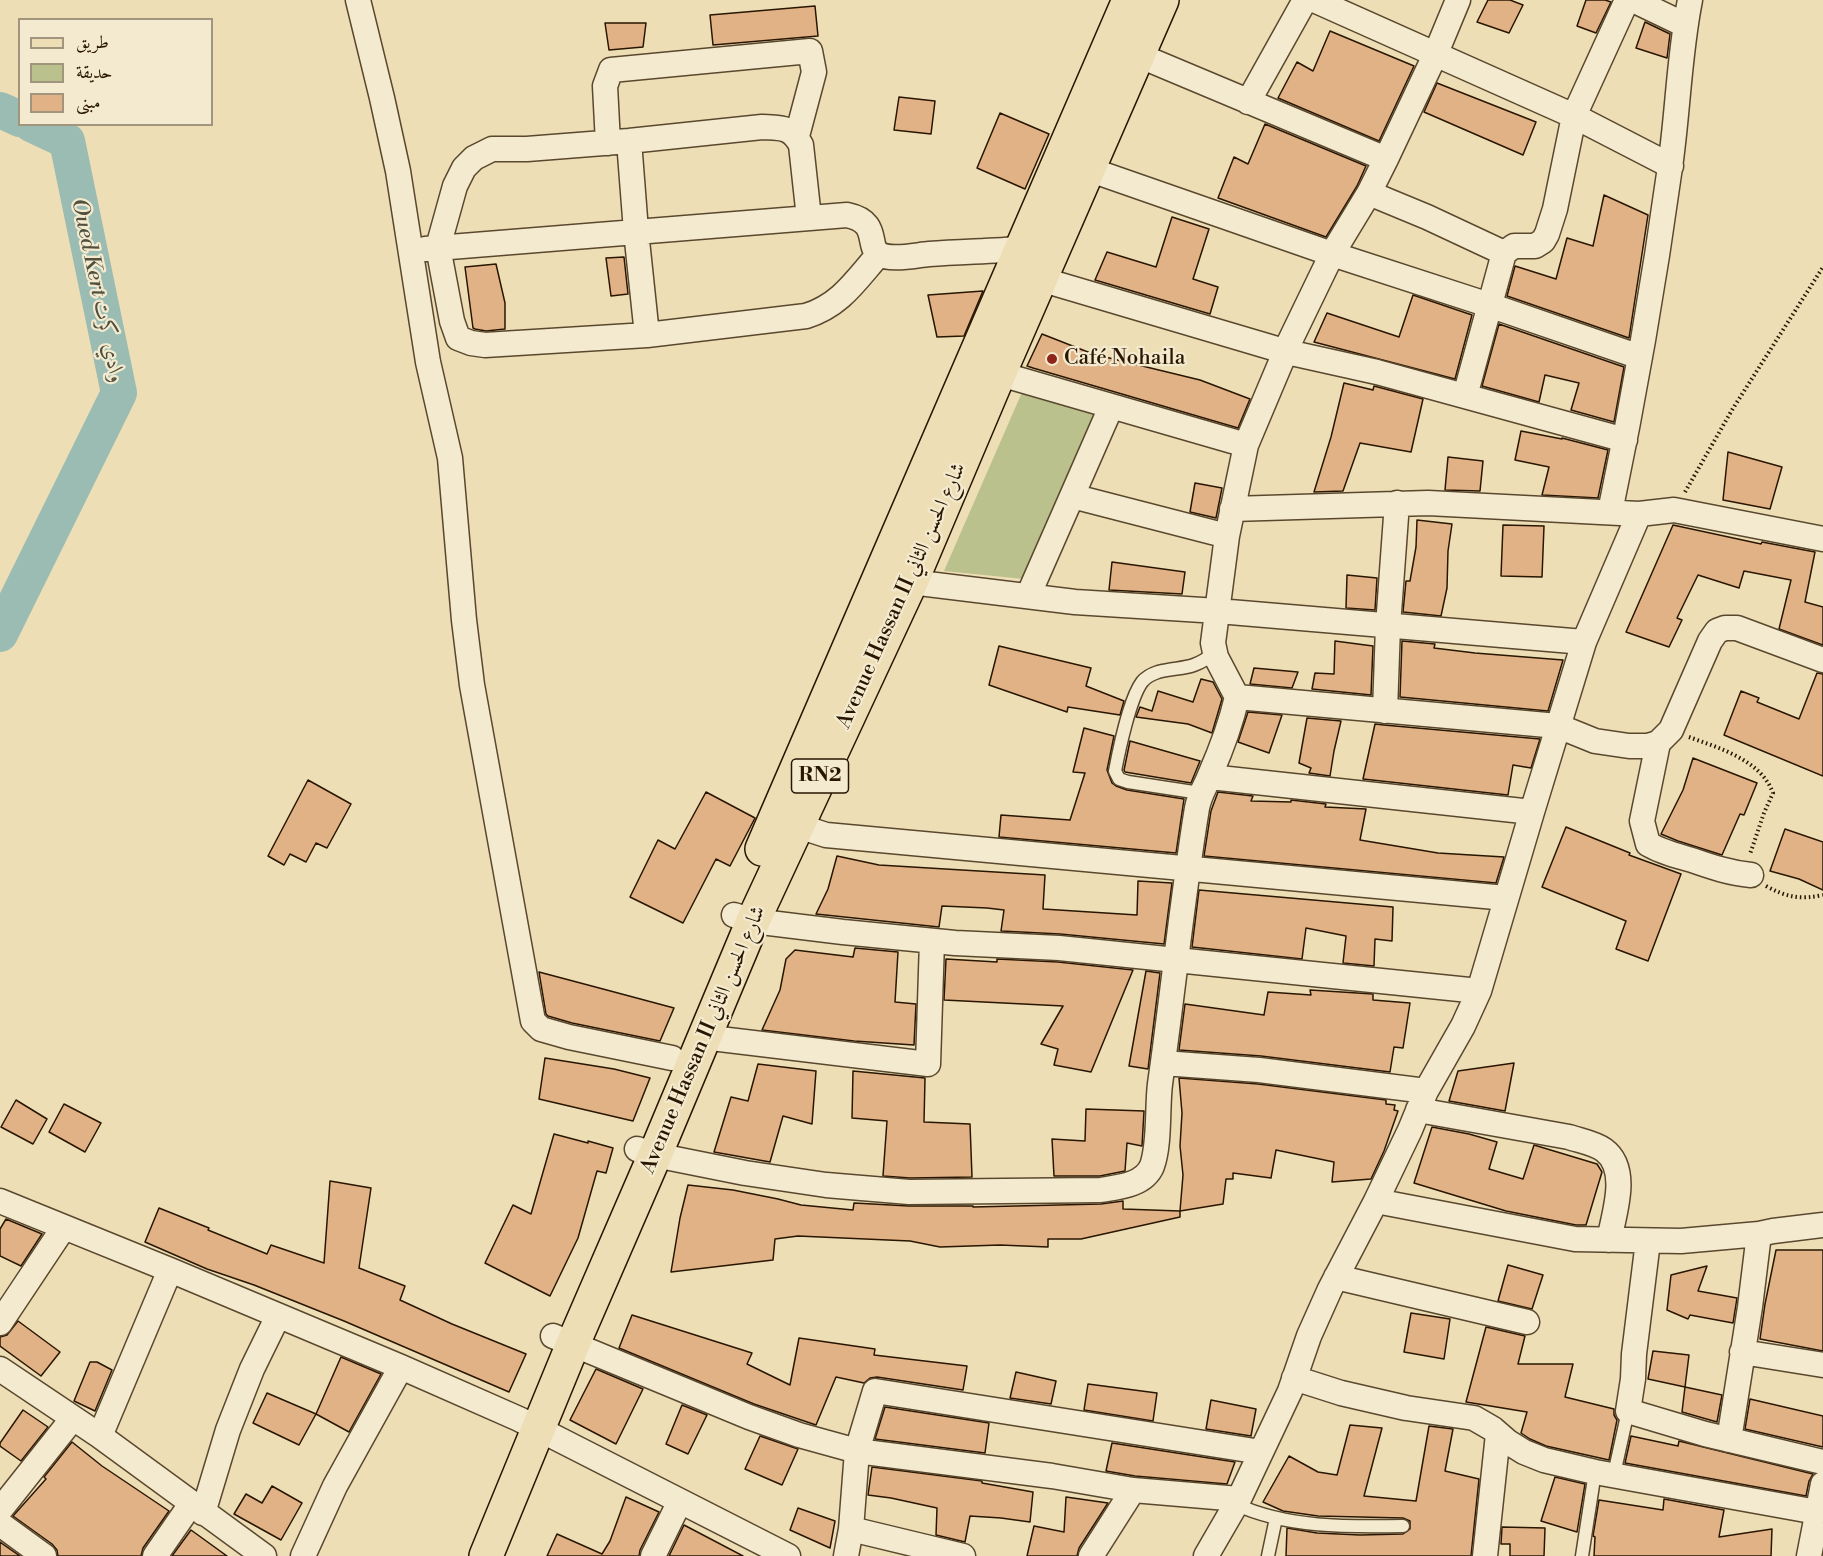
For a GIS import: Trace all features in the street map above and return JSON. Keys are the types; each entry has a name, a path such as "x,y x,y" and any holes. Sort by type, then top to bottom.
{"main road":[{"name":"Avenue Hassan II شارع الحسن الثاني","path":"646,1152 672,1058 743,918 896,578 985,370 1022,249 1129,0"},
{"name":"Avenue Hassan II شارع الحسن الثاني","path":"985,370 1040,279 1162,0"},
{"name":"Avenue Hassan II شارع الحسن الثاني","path":"486,1556 529,1424 563,1340 646,1152 703,1037 743,918"},
{"name":"Avenue Hassan II شارع الحسن الثاني","path":"463,1556 529,1424"}],"street":[{"path":"357,0 391,140 428,362 450,458 472,685 529,1008 533,1021 541,1029 672,1058"},
{"path":"1248,102 1305,0"},
{"path":"1314,0 1574,116 1671,166"},
{"path":"646,1152 745,1173 826,1185 909,1192 1101,1191 1125,1186 1146,1176 1152,1165 1188,868 1205,785 1237,697 1214,653 1213,643 1227,536 1246,445 1266,395 1332,255 1369,193 1386,159 1436,53 1458,0"},
{"path":"1465,396 1504,253 1514,246 1535,246 1543,241 1547,234 1555,209 1574,116 1627,0"},
{"path":"1633,0 1685,24"},
{"path":"1610,512 1640,357 1671,166 1685,24 1690,0"},
{"path":"647,335 636,231 619,142 605,86 611,70 810,51 814,72 797,136"},
{"path":"1138,55 1386,159"},
{"path":"809,218 801,145 797,136 783,128 762,127 619,142 527,149 492,149 474,158 464,168 455,186 438,247 458,338 485,345 647,335 806,316 819,312 844,296 879,254"},
{"path":"1088,169 1332,255 1489,305 1640,357"},
{"path":"1369,193 1504,253"},
{"path":"410,250 847,215 859,218 866,223 871,231 874,249 879,254 892,257 1022,249"},
{"path":"1040,279 1287,352 1377,372 1625,440"},
{"path":"985,370 1246,445"},
{"path":"1028,596 1111,407"},
{"path":"1072,496 1227,536"},
{"path":"1385,711 1388,626 1397,503"},
{"path":"1233,509 1428,503 1639,514 1674,510 1823,539"},
{"path":"1206,1556 1261,1452 1336,1277 1376,1201 1422,1100 1463,1026 1479,991 1584,642 1639,514"},
{"path":"896,578 1074,602 1218,611 1584,642"},
{"path":"1751,875 1713,868 1648,844 1642,821 1664,737 1717,631 1725,628 1745,630 1823,660"},
{"path":"1237,697 1558,726 1595,741 1629,746 1648,746 1664,737"},
{"path":"1205,785 1532,812"},
{"path":"786,822 826,835 1506,898"},
{"path":"743,918 932,941 1059,948 1479,991"},
{"path":"703,1037 928,1064 932,941"},
{"path":"1163,1063 1259,1070 1422,1100 1590,1143 1603,1149 1612,1158 1619,1172 1609,1240"},
{"path":"0,1201 402,1367 529,1424 680,1501 775,1553"},
{"path":"1376,1201 1575,1239 1681,1241 1823,1225"},
{"path":"0,1323 64,1227"},
{"path":"1729,1440 1759,1234"},
{"path":"1648,1241 1628,1411 1705,1434 1823,1462"},
{"path":"100,1436 170,1270"},
{"path":"1336,1277 1527,1323"},
{"path":"155,1556 197,1508 252,1370 278,1316"},
{"path":"563,1340 749,1417 799,1435 857,1451 1052,1476 1132,1490 1237,1501"},
{"path":"1742,1352 1823,1365"},
{"path":"303,1556 335,1486 402,1367"},
{"path":"0,1369 100,1436 264,1556"},
{"path":"1294,1378 1341,1393 1406,1408 1474,1418 1508,1442 1534,1456 1604,1473 1817,1512"},
{"path":"846,1556 851,1529 857,1451 875,1391 1261,1452"},
{"path":"0,1510 73,1418"},
{"path":"1485,1556 1498,1434"},
{"path":"1809,1556 1823,1484"},
{"path":"1091,1556 1132,1490"},
{"path":"653,1556 680,1501"},
{"path":"0,1524 44,1556"},
{"path":"851,1529 963,1556"}],"lane":[{"path":"1205,785 1128,782 1119,779 1115,771 1127,720 1143,681 1156,672 1184,669 1198,664 1214,653"},
{"path":"1582,1556 1604,1473 1628,1411"},
{"path":"1237,1501 1276,1518 1324,1525 1403,1526"},
{"path":"1268,1556 1276,1518"}],"path":[{"path":"1674,510 1732,410 1823,267"},
{"path":"1664,737 1708,744 1747,762 1769,783 1773,793 1749,858 1748,867 1751,875 1776,891 1800,898 1823,895"}],"green space":[{"path":"1023,390 1101,410 1024,579 944,571"}],"building":[{"path":"1488,0 1510,0 1523,5 1509,33 1477,22"},
{"path":"1586,0 1611,2 1596,33 1577,26"},
{"path":"815,6 818,36 713,45 710,15"},
{"path":"1645,22 1670,34 1667,58 1636,48"},
{"path":"605,23 646,23 643,47 609,50"},
{"path":"1330,31 1414,66 1379,141 1278,98 1297,62 1313,71"},
{"path":"1437,83 1536,122 1523,155 1424,112"},
{"path":"899,97 935,101 931,134 894,130"},
{"path":"1000,113 1049,134 1025,189 977,168"},
{"path":"1265,124 1366,166 1357,186 1326,237 1218,198 1234,157 1248,164"},
{"path":"1604,195 1648,215 1629,338 1507,296 1515,266 1556,279 1567,238 1593,246"},
{"path":"1172,217 1209,229 1193,279 1218,287 1210,314 1095,280 1107,252 1156,267"},
{"path":"624,257 628,294 611,296 606,258"},
{"path":"496,264 505,303 505,329 486,331 475,329 473,328 465,267"},
{"path":"983,291 964,336 937,337 928,295"},
{"path":"1413,295 1472,315 1455,379 1314,342 1327,313 1399,337"},
{"path":"1499,324 1624,367 1614,422 1571,410 1579,383 1545,375 1539,402 1482,386"},
{"path":"1042,334 1093,354 1200,380 1250,399 1238,428 1027,366"},
{"path":"1344,383 1373,390 1374,386 1423,399 1411,452 1360,443 1343,491 1314,492 1331,437"},
{"path":"1521,431 1562,438 1608,450 1598,498 1542,495 1549,467 1515,460"},
{"path":"1728,452 1782,467 1770,509 1723,500"},
{"path":"1448,457 1483,461 1480,491 1445,490"},
{"path":"1195,483 1222,488 1216,518 1190,512"},
{"path":"1417,520 1452,524 1448,551 1447,588 1441,616 1403,612 1406,581 1410,581 1416,547"},
{"path":"1503,525 1544,526 1542,577 1501,576"},
{"path":"1673,525 1761,544 1762,542 1815,552 1805,602 1823,607 1823,645 1779,629 1791,580 1744,571 1739,588 1698,575 1677,618 1682,620 1669,647 1626,632"},
{"path":"1112,562 1185,572 1182,594 1109,590"},
{"path":"1347,575 1377,578 1375,610 1346,608"},
{"path":"1335,641 1373,646 1371,695 1312,689 1315,673 1334,674"},
{"path":"1402,641 1435,644 1434,648 1475,653 1563,660 1548,711 1400,697"},
{"path":"999,646 1091,668 1086,686 1124,701 1120,715 1068,707 1067,712 989,685"},
{"path":"1254,668 1298,672 1292,688 1250,684"},
{"path":"1817,673 1823,674 1823,776 1724,735 1741,691 1759,698 1757,702 1799,719"},
{"path":"1201,679 1213,682 1222,699 1212,733 1188,724 1136,717 1140,707 1152,711 1158,691 1193,702"},
{"path":"1248,712 1282,715 1269,753 1238,742"},
{"path":"1307,718 1341,721 1330,776 1309,773 1311,768 1299,763"},
{"path":"1375,724 1540,739 1531,768 1513,765 1508,795 1363,779"},
{"path":"1084,728 1114,736 1107,770 1112,783 1116,786 1127,790 1184,799 1176,853 999,837 1001,815 1070,820 1085,773 1073,772"},
{"path":"1130,741 1200,761 1191,783 1125,772"},
{"path":"1693,758 1757,783 1744,815 1740,814 1722,855 1661,834 1683,790"},
{"path":"308,780 351,804 327,848 316,843 306,862 290,854 284,865 268,856"},
{"path":"706,792 755,818 730,866 716,859 683,923 630,897 658,840 675,849"},
{"path":"1218,792 1253,796 1251,801 1291,802 1291,800 1326,804 1325,807 1366,809 1360,840 1438,853 1504,857 1496,883 1204,856 1211,811"},
{"path":"1566,827 1630,853 1629,855 1681,874 1648,961 1616,949 1626,921 1542,887"},
{"path":"1785,829 1823,842 1823,890 1799,879 1770,871"},
{"path":"837,856 879,865 1045,875 1043,909 1137,915 1138,881 1172,883 1164,944 1001,931 1004,910 987,908 942,906 939,927 816,914 828,889"},
{"path":"1199,890 1393,907 1392,941 1375,939 1374,966 1343,963 1346,936 1306,928 1302,959 1192,947"},
{"path":"855,948 898,952 895,1002 916,1004 914,1045 854,1041 762,1030 780,990 786,959 795,950 853,957"},
{"path":"946,959 1058,962 1133,970 1091,1072 1054,1065 1058,1049 1041,1044 1063,1006 944,1000"},
{"path":"1146,971 1160,973 1148,1069 1129,1066"},
{"path":"539,972 674,1008 660,1041 572,1023 546,1014"},
{"path":"1310,990 1373,994 1373,1000 1410,1003 1403,1048 1394,1047 1390,1072 1261,1056 1179,1050 1185,1004 1264,1015 1268,992 1311,995"},
{"path":"545,1058 614,1069 650,1078 633,1121 539,1099"},
{"path":"1514,1063 1505,1111 1449,1101 1458,1071"},
{"path":"758,1064 816,1071 812,1124 783,1116 770,1162 714,1152 731,1097 748,1101"},
{"path":"853,1071 925,1078 924,1122 970,1124 972,1177 883,1176 887,1121 852,1118"},
{"path":"1179,1078 1258,1084 1386,1100 1386,1104 1395,1105 1394,1110 1398,1111 1371,1179 1332,1182 1334,1162 1276,1150 1271,1178 1233,1173 1233,1179 1226,1179 1223,1204 1180,1211 1183,1175 1180,1146 1182,1113"},
{"path":"16,1100 47,1119 33,1144 1,1127"},
{"path":"64,1104 101,1123 85,1152 49,1132"},
{"path":"1086,1109 1144,1111 1142,1146 1127,1143 1125,1171 1100,1176 1054,1176 1052,1139 1085,1141"},
{"path":"1432,1127 1497,1142 1489,1169 1523,1179 1534,1145 1597,1164 1602,1172 1586,1225 1506,1211 1414,1183"},
{"path":"554,1134 613,1148 606,1173 597,1171 578,1238 550,1296 485,1263 513,1205 531,1214"},
{"path":"330,1181 371,1188 359,1268 405,1286 400,1300 526,1354 509,1392 344,1321 207,1269 145,1242 159,1208 267,1254 271,1245 324,1263"},
{"path":"688,1185 733,1190 801,1205 853,1210 854,1203 973,1207 1101,1204 1123,1201 1123,1209 1180,1211 1180,1217 1081,1239 1048,1239 1048,1247 1000,1245 940,1247 910,1241 798,1236 775,1239 773,1260 671,1272"},
{"path":"6,1219 42,1234 21,1266 0,1256 0,1229"},
{"path":"1776,1250 1823,1250 1823,1351 1760,1339"},
{"path":"1508,1265 1543,1275 1532,1309 1498,1301"},
{"path":"1707,1266 1698,1291 1737,1298 1733,1323 1690,1315 1688,1319 1667,1310 1671,1275"},
{"path":"1411,1313 1450,1319 1444,1359 1404,1352"},
{"path":"632,1315 752,1353 747,1364 790,1385 799,1338 875,1349 874,1355 967,1366 963,1390 877,1377 870,1378 864,1383 836,1377 816,1425 754,1404 619,1348"},
{"path":"18,1321 60,1352 41,1376 0,1346 0,1337 7,1335"},
{"path":"1486,1327 1525,1336 1518,1364 1573,1364 1565,1397 1614,1409 1617,1420 1609,1460 1546,1446 1530,1439 1521,1433 1527,1412 1466,1402"},
{"path":"1653,1351 1689,1355 1685,1387 1648,1379"},
{"path":"341,1357 381,1374 349,1432 316,1414"},
{"path":"90,1362 97,1362 112,1370 95,1411 74,1401"},
{"path":"596,1369 643,1389 616,1444 570,1420"},
{"path":"1016,1372 1056,1381 1051,1404 1010,1398"},
{"path":"1088,1384 1157,1393 1153,1421 1084,1410"},
{"path":"1685,1387 1722,1395 1717,1422 1682,1412"},
{"path":"267,1393 316,1414 299,1445 253,1423"},
{"path":"1750,1399 1823,1416 1823,1447 1745,1429"},
{"path":"1211,1400 1256,1409 1251,1436 1206,1429"},
{"path":"682,1405 707,1415 688,1454 666,1444"},
{"path":"885,1407 989,1423 985,1453 875,1439"},
{"path":"23,1410 48,1427 21,1461 0,1446 0,1443"},
{"path":"1350,1425 1382,1428 1364,1496 1416,1501 1429,1426 1453,1429 1445,1471 1479,1479 1471,1556 1286,1556 1287,1528 1317,1533 1360,1535 1403,1534 1410,1529 1410,1521 1403,1518 1318,1516 1283,1511 1263,1502 1289,1456 1318,1472 1337,1475"},
{"path":"760,1436 798,1449 782,1485 745,1469"},
{"path":"1631,1436 1678,1446 1679,1441 1813,1474 1806,1496 1625,1463"},
{"path":"72,1442 102,1466 169,1511 143,1548 141,1556 58,1556 52,1544 13,1516 46,1479 44,1477"},
{"path":"1112,1443 1235,1462 1227,1484 1135,1476 1106,1471"},
{"path":"872,1467 982,1481 982,1483 1033,1492 1030,1522 970,1516 965,1542 936,1535 937,1508 868,1495"},
{"path":"1555,1477 1585,1484 1577,1532 1541,1521"},
{"path":"272,1486 302,1503 281,1540 234,1514 246,1494 262,1503"},
{"path":"626,1497 659,1512 639,1556 547,1556 557,1534 602,1554 610,1541"},
{"path":"1066,1497 1108,1503 1079,1548 1077,1556 1027,1556 1034,1526 1064,1532"},
{"path":"1664,1499 1724,1510 1719,1537 1772,1529 1771,1556 1594,1556 1595,1537 1593,1536 1599,1500 1663,1510"},
{"path":"798,1508 835,1521 830,1548 790,1530"},
{"path":"684,1525 743,1556 669,1556"},
{"path":"1502,1527 1545,1528 1544,1556 1510,1556 1510,1544 1501,1544"},
{"path":"191,1530 227,1556 172,1556"},
{"path":"0,1542 20,1556 0,1556"}],"waterway":[{"name":"Oued Kert وادي كرت","path":"0,110 18,118"},
{"name":"Oued Kert وادي كرت","path":"0,634 119,393 67,141 35,126"}],"place":[{"name":"Café Nohaila","path":"1052,359"}]}
